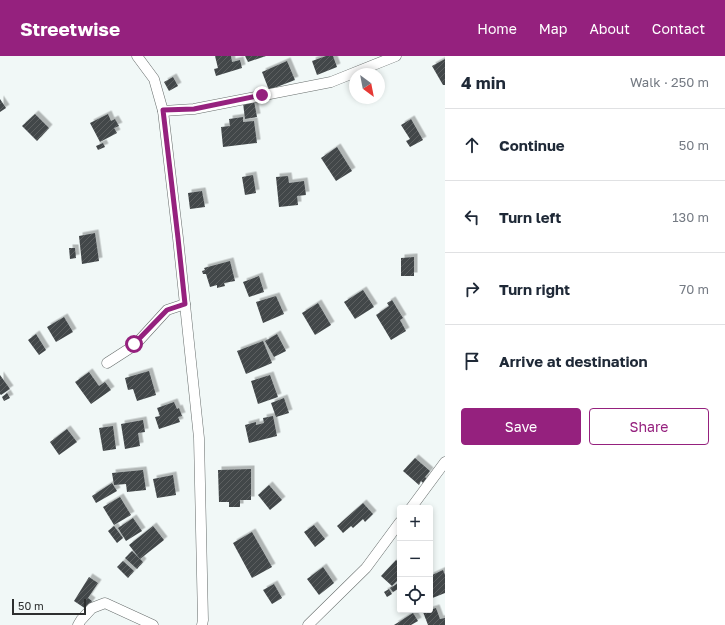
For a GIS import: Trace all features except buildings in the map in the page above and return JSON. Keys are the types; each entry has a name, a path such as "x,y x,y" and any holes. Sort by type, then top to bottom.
{"street":[{"path":"138,56 154,79 163,110 178,238 199,438 204,623"},
{"path":"163,110 194,109 332,82 396,56"},
{"path":"107,363 134,344 167,310 185,304"},
{"path":"413,505 445,462"},
{"path":"308,625 366,568 397,526"},
{"path":"78,625 80,620 92,608 105,603 153,625"}],"route":[{"path":"134,344 167,310 185,304 163,110 194,109 262,95"}]}
